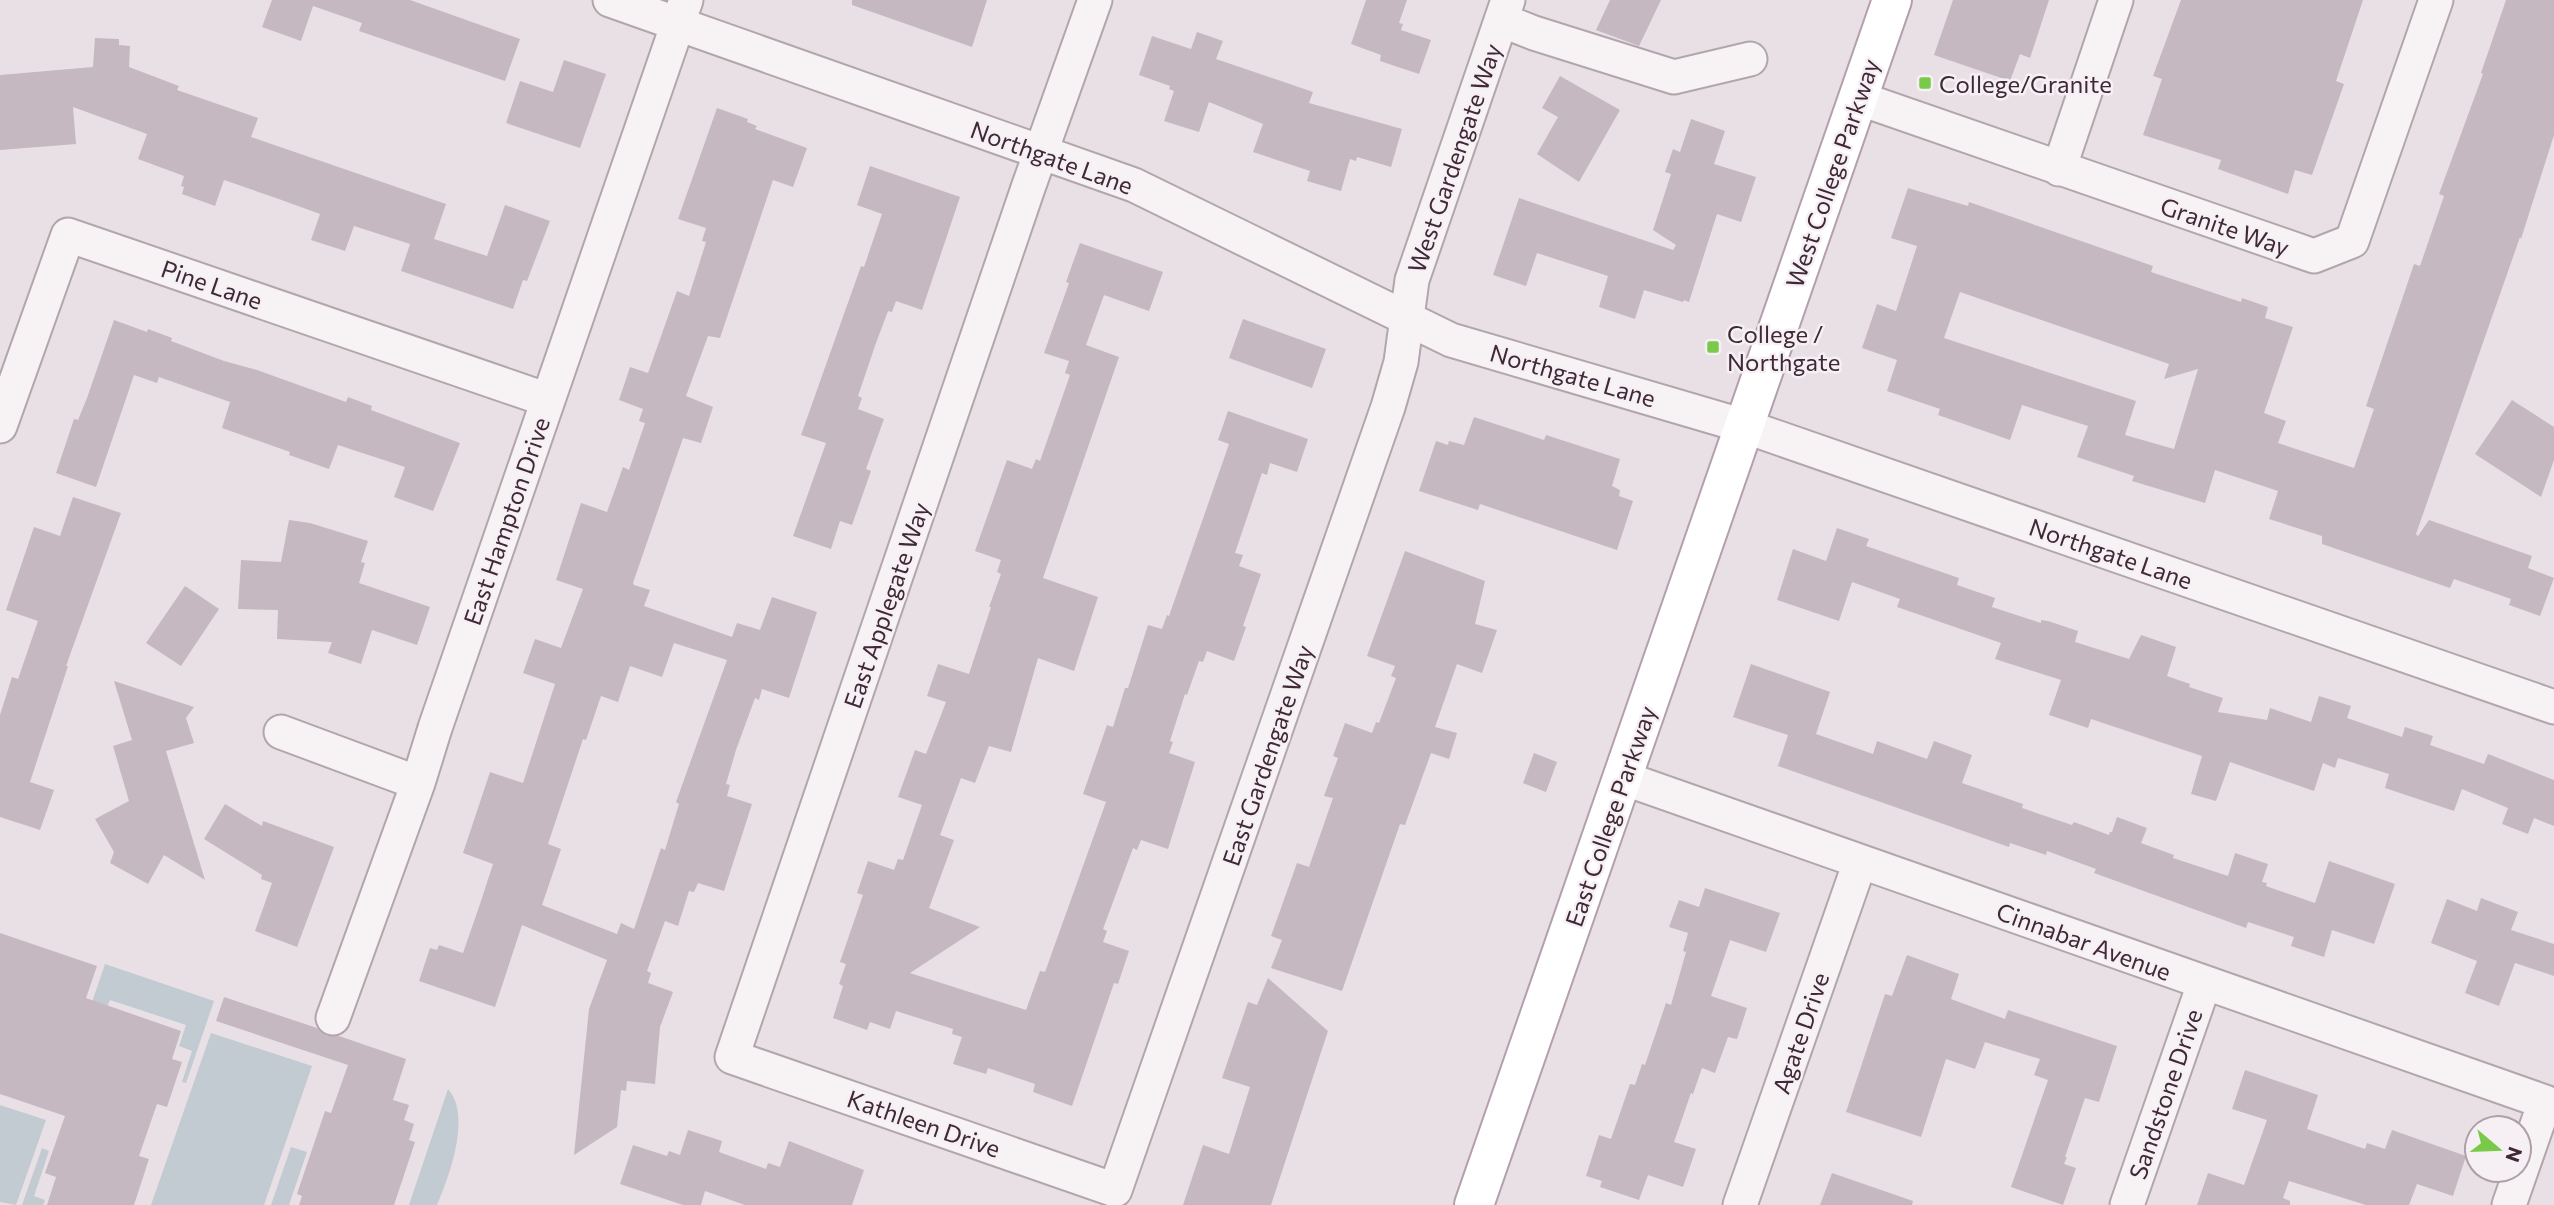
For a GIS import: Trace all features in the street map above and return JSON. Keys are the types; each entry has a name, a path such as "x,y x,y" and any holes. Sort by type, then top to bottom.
{"main road":[{"name":"West College Parkway","path":"1744,426 1892,0"},
{"name":"East College Parkway","path":"1474,1205 1744,426"}],"street":[{"name":"Northgate Lane","path":"610,0 681,12 1040,152 1134,185 1451,340 1744,426 2554,707"},
{"name":"East Applegate Way","path":"732,1057 1040,152 1095,0"},
{"path":"2059,169 2116,0"},
{"name":"Granite Way","path":"1858,97 2314,256 2352,241 2436,0"},
{"path":"1505,10 1534,33 1674,77 1750,59"},
{"name":"West Gardengate Way","path":"1408,318 1412,280 1505,10"},
{"name":"East Hampton Drive","path":"332,1018 418,783 681,12"},
{"name":"Pine Lane","path":"0,426 68,235 548,400"},
{"name":"East Gardengate Way","path":"1115,1190 1388,407 1401,362 1408,318"},
{"path":"281,732 418,783"},
{"name":"Cinnabar Avenue","path":"1623,778 2545,1102 2509,1205"},
{"name":"Agate Drive","path":"1740,1205 1860,862"},
{"name":"Sandstone Drive","path":"2127,1205 2204,984"},
{"name":"Kathleen Drive","path":"732,1057 1115,1190"}],"shaded area":[{"path":"105,964 214,1001 186,1083 182,1082 192,1051 179,1046 186,1025 110,1000 77,1046"},
{"path":"211,1033 312,1066 264,1205 151,1205"},
{"path":"448,1089 455,1100 458,1130 447,1179 437,1205 409,1205"},
{"path":"0,1105 46,1120 16,1205 0,1202"},
{"path":"291,1147 307,1152 289,1205 271,1205"},
{"path":"42,1148 49,1151 34,1196 45,1200 43,1205 22,1205"}],"building":[{"path":"272,0 410,0 520,39 505,81 359,31 362,23 313,6 301,41 262,27"},
{"path":"852,0 987,0 972,47 852,5"},
{"path":"1366,0 1407,0 1399,23 1403,24 1401,30 1431,40 1419,74 1380,61 1381,55 1351,44"},
{"path":"1610,0 1661,0 1639,46 1596,30"},
{"path":"1953,0 2049,0 2030,58 2020,54 2010,81 1934,55"},
{"path":"2181,0 2363,0 2336,81 2344,84 2312,175 2295,170 2288,194 2218,169 2221,160 2143,135 2162,79 2153,76"},
{"path":"2506,0 2554,0 2554,135 2521,239 2520,237 2416,534 2418,536 2429,520 2532,556 2528,568 2554,578 2540,616 2509,605 2511,599 2454,579 2450,588 2322,544 2322,536 2269,519 2278,491 2215,470 2205,503 2132,481 2134,476 2077,457 2088,426 2022,405 2010,440 1938,415 1940,409 1887,391 1897,360 1862,348 1877,304 1896,311 1917,246 1891,238 1908,188 1968,206 1969,202 2153,266 2151,272 2241,302 2242,298 2268,307 2265,318 2293,327 2264,413 2286,421 2278,443 2354,468 2374,409 2366,406 2414,264 2420,266 2444,196 2439,194 2483,74 2481,73","holes":["1960,292 2169,364 2164,379 2198,369 2174,449 2125,435 2136,401 1944,338"]},
{"path":"1197,32 1223,41 1216,59 1313,92 1309,103 1402,129 1391,167 1357,157 1356,161 1350,159 1341,191 1307,181 1310,171 1253,152 1263,124 1209,102 1199,132 1164,121 1174,91 1169,89 1170,86 1139,75 1152,36 1191,49"},
{"path":"95,38 119,39 119,45 130,46 129,67 179,86 177,90 258,118 251,137 446,204 434,239 487,256 505,205 550,221 513,309 401,271 410,244 354,226 345,251 311,240 320,214 224,180 215,206 182,194 184,176 138,159 147,134 73,107 76,144 0,150 0,75 93,67"},
{"path":"564,60 606,74 580,148 506,123 520,81 553,92"},
{"path":"1560,76 1620,110 1579,182 1537,154 1558,117 1542,108"},
{"path":"717,108 748,119 747,122 757,126 755,129 807,148 793,187 773,180 720,338 708,336 686,396 713,407 701,443 683,438 633,583 650,590 644,606 732,637 737,623 760,630 772,597 817,612 789,698 762,689 759,700 755,698 736,750 726,784 730,785 727,796 752,804 724,891 698,883 694,892 689,891 678,926 665,921 647,971 651,973 648,983 673,992 660,1027 655,1084 627,1081 626,1091 621,1090 617,1127 574,1155 589,1009 607,960 522,925 495,1007 419,981 430,948 437,950 439,945 463,953 493,864 463,853 490,772 523,783 555,684 523,673 535,639 561,648 583,589 556,580 581,503 607,512 623,467 629,470 645,423 639,421 643,409 619,400 630,367 648,373 677,291 689,296 706,242 702,241 706,228 678,219","holes":["674,643 727,660 676,802 679,804 665,850 661,848 634,929 621,923 617,934 542,905 561,849 548,844 583,739 586,740 601,696 618,702 630,666 662,677"]},
{"path":"1691,119 1725,131 1714,164 1756,177 1741,222 1717,214 1689,302 1644,290 1635,319 1599,307 1608,276 1537,253 1526,286 1493,275 1519,198 1673,250 1676,245 1653,230 1671,174 1665,172 1673,149 1680,152"},
{"path":"870,166 960,197 922,310 896,301 892,312 888,311 876,343 858,396 862,398 858,409 884,419 866,469 871,471 852,525 840,521 831,549 793,536 826,443 801,435 882,214 857,205"},
{"path":"1080,243 1163,272 1149,311 1104,295 1086,345 1119,357 1043,578 1098,597 1074,671 1038,658 1011,752 989,746 975,783 961,778 940,835 954,840 929,908 980,927 910,973 1026,1010 1040,971 1045,972 1106,802 1083,794 1107,725 1113,727 1125,688 1128,688 1148,625 1162,629 1167,615 1169,616 1229,444 1218,440 1228,411 1308,439 1297,472 1270,463 1267,475 1262,473 1235,553 1243,555 1239,566 1261,574 1243,626 1246,627 1234,661 1207,651 1203,662 1199,661 1187,695 1185,694 1170,741 1173,742 1169,753 1195,762 1168,849 1141,840 1137,850 1133,848 1103,929 1107,931 1103,942 1129,951 1118,984 1114,983 1072,1106 1033,1092 1035,1084 988,1068 986,1074 953,1064 962,1037 952,1034 953,1029 896,1011 890,1029 870,1022 867,1030 833,1018 843,986 839,984 846,964 840,962 863,895 857,893 868,861 894,870 898,859 903,860 922,805 898,797 915,750 926,754 946,702 927,696 938,664 969,674 991,607 1001,574 997,572 1001,560 975,551 1007,460 1032,469 1036,459 1040,461 1070,375 1065,373 1069,361 1044,353"},
{"path":"1243,319 1326,349 1312,388 1229,358"},
{"path":"114,320 147,332 148,329 172,338 171,341 224,361 346,402 348,397 372,406 371,410 460,443 433,511 394,497 405,467 338,445 329,469 289,455 290,452 222,428 230,402 159,377 157,383 134,375 96,487 56,473 74,419 78,420 87,398"},
{"path":"2512,400 2554,427 2554,460 2541,497 2475,454"},
{"path":"1474,417 1544,440 1546,435 1620,459 1612,486 1620,490 1619,496 1633,501 1617,550 1480,504 1478,510 1419,491 1436,441 1448,445 1449,441 1464,445"},
{"path":"73,497 121,513 66,666 30,782 54,790 40,830 0,817 0,715 12,677 18,679 38,621 6,610 34,527 60,536"},
{"path":"289,520 310,523 368,541 361,562 365,563 359,583 430,607 417,645 372,630 361,664 328,653 332,642 277,639 278,610 238,609 241,560 281,562"},
{"path":"1837,528 1869,539 1866,546 1959,578 1957,585 1995,598 1992,607 2041,623 2041,620 2048,621 2078,631 2075,642 2129,659 2141,635 2176,647 2167,676 2190,684 2189,687 2223,698 2218,712 2267,720 2270,708 2311,722 2319,696 2351,706 2347,718 2402,737 2405,727 2433,736 2430,745 2484,764 2488,754 2554,780 2554,826 2534,818 2528,834 2502,824 2508,808 2462,789 2454,811 2385,788 2389,774 2338,758 2335,768 2323,763 2314,791 2230,762 2216,801 2191,794 2202,756 2091,719 2088,728 2049,715 2061,680 1995,659 2001,643 1897,607 1900,599 1852,582 1839,621 1777,600 1793,549 1826,561"},
{"path":"1405,551 1485,581 1475,624 1497,630 1482,673 1457,664 1435,727 1457,733 1449,759 1431,753 1405,825 1400,824 1342,991 1271,968 1282,940 1271,936 1297,863 1309,867 1333,798 1324,796 1338,758 1333,756 1345,723 1372,733 1376,722 1379,723 1396,678 1391,676 1395,666 1367,656"},
{"path":"185,586 219,609 181,666 146,643"},
{"path":"1751,664 1830,692 1816,734 1873,754 1877,741 1927,759 1934,741 1972,755 1962,783 2023,804 2022,808 2109,835 2117,817 2147,828 2141,843 2174,855 2173,858 2228,876 2235,853 2268,864 2262,882 2267,883 2266,886 2315,903 2329,861 2395,884 2374,944 2332,930 2324,957 2291,946 2294,937 2248,922 2246,928 2094,873 2096,869 2047,851 2046,855 2010,843 2009,847 1778,766 1788,735 1733,717"},
{"path":"114,681 194,707 186,718 194,743 166,751 205,880 164,855 148,884 110,863 114,852 95,819 129,801 113,746 132,740"},
{"path":"1534,753 1557,762 1546,792 1523,783"},
{"path":"225,804 262,826 263,821 334,847 297,947 255,931 272,883 261,879 262,875 204,839"},
{"path":"1705,888 1780,913 1766,952 1730,940 1711,996 1747,1008 1737,1039 1728,1037 1715,1073 1702,1068 1693,1094 1691,1093 1674,1142 1696,1149 1683,1187 1648,1175 1639,1200 1600,1187 1602,1181 1586,1176 1599,1135 1611,1139 1630,1084 1635,1085 1642,1064 1645,1065 1666,1003 1671,1005 1686,952 1683,951 1688,933 1669,927 1679,900 1699,907"},
{"path":"2481,898 2518,912 2511,930 2554,944 2554,976 2515,963 2499,1006 2465,993 2477,961 2431,943 2447,899 2477,911"},
{"path":"0,933 97,966 86,998 181,1031 172,1059 182,1062 167,1107 157,1104 139,1156 149,1159 134,1205 47,1205 56,1177 45,1173 65,1116 0,1094"},
{"path":"1907,955 1959,974 1951,999 2005,1019 2008,1010 2117,1046 2099,1102 2085,1098 2065,1157 2064,1164 2076,1168 2063,1205 2011,1187 2048,1080 2034,1075 2040,1059 1985,1042 1975,1069 1946,1059 1921,1137 1846,1112 1885,994 1892,996"},
{"path":"1268,978 1328,1031 1271,1205 1183,1205 1203,1145 1229,1154 1250,1087 1222,1078 1248,1002 1257,1005"},
{"path":"224,997 317,1028 327,1036 339,1036 406,1059 393,1100 409,1105 404,1120 414,1124 409,1140 415,1142 394,1205 299,1205 302,1196 297,1194 325,1111 331,1113 348,1065 216,1021"},
{"path":"2245,1070 2318,1095 2307,1129 2365,1149 2367,1143 2385,1149 2392,1130 2463,1155 2463,1165 2453,1196 2417,1184 2409,1205 2366,1205 2289,1181 2283,1198 2290,1201 2290,1205 2197,1205 2208,1173 2244,1185 2267,1120 2232,1109"},
{"path":"688,1130 722,1141 719,1152 766,1169 768,1163 780,1167 789,1141 864,1170 852,1205 745,1205 705,1191 701,1205 683,1205 620,1184 633,1145 667,1156 669,1151 680,1155"},
{"path":"1832,1173 1913,1201 1912,1205 1820,1205"}],"place":[{"name":"College/Granite","path":"1925,83"},
{"name":"College / Northgate","path":"1713,347"}]}
